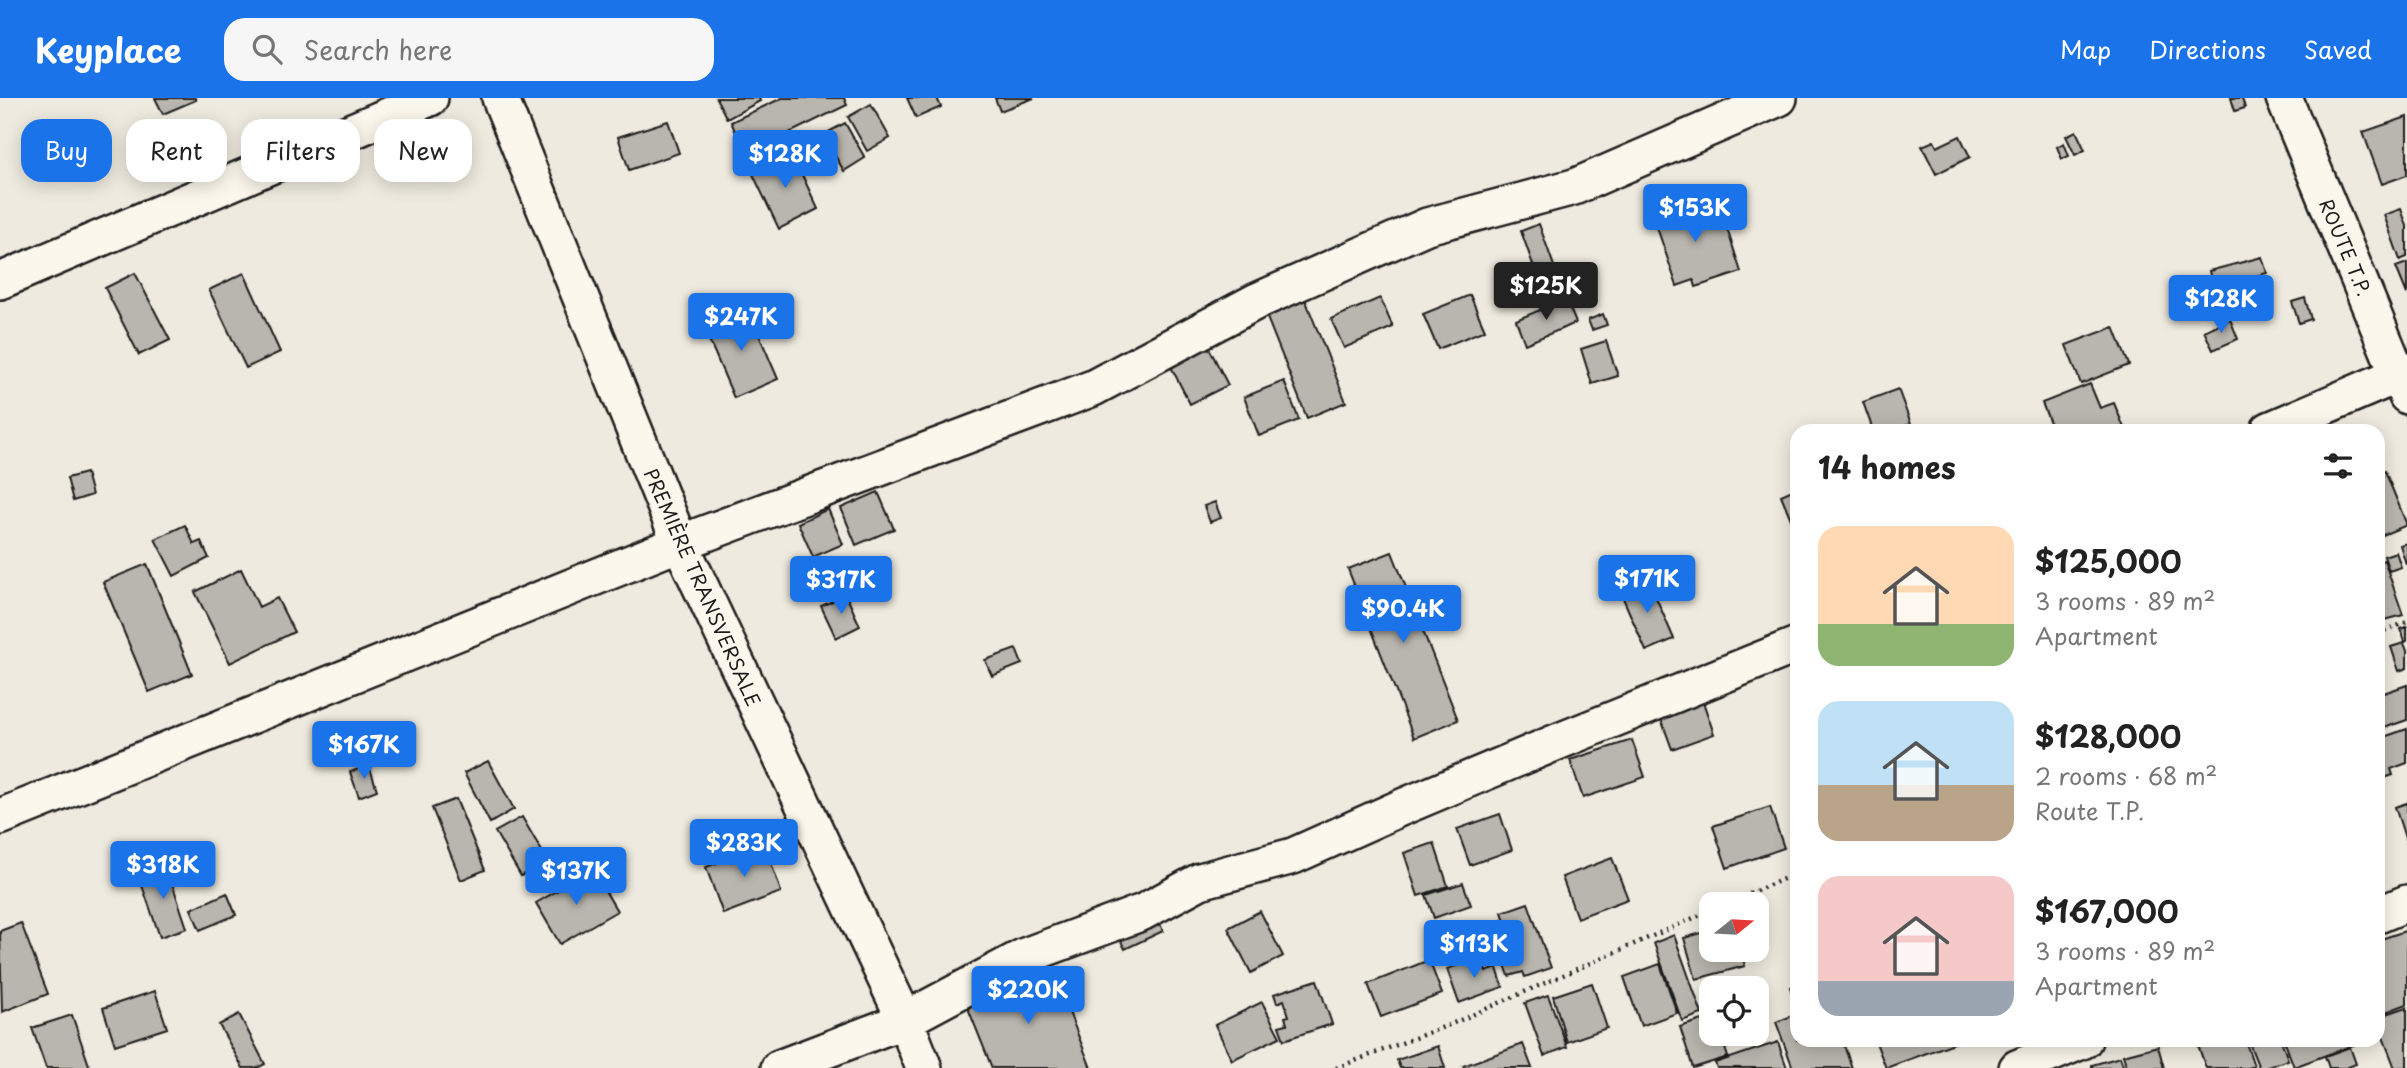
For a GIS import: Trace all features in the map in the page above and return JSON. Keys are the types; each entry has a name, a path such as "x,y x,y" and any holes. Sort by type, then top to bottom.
{"street":[{"path":"0,281 430,98"},
{"name":"PREMIÈRE TRANSVERSALE","path":"500,98 680,543 905,1020 924,1068"},
{"path":"0,817 680,543 1093,388 1257,301 1427,226 1574,187 1779,98"},
{"name":"ROUTE T.P.","path":"2284,98 2404,380"},
{"path":"2285,424 2404,380"},
{"path":"779,1068 905,1020 1025,956 1143,912 1200,881 1293,856 1557,742 1790,648"},
{"path":"2385,912 2407,902"},
{"path":"2017,1068 2067,1047"}],"path":[{"path":"2385,630 2407,622"},
{"path":"1754,892 1790,876"},
{"path":"1336,1068 1449,1025 1699,916"}],"building":[{"path":"155,98 195,98 196,100 163,114"},
{"path":"716,98 759,98 760,101 727,119"},
{"path":"782,98 844,98 847,105 746,154 731,122"},
{"path":"907,98 937,98 941,107 916,118"},
{"path":"995,98 1034,98 1000,111"},
{"path":"2231,98 2242,98 2245,108 2235,111"},
{"path":"871,104 890,138 867,151 848,117"},
{"path":"2407,117 2407,175 2382,184 2363,132"},
{"path":"668,121 679,153 629,170 618,137"},
{"path":"845,123 865,158 844,171 823,135"},
{"path":"2076,131 2085,150 2075,155 2066,136"},
{"path":"1960,136 1970,157 1936,174 1922,146 1934,141 1937,147"},
{"path":"2064,143 2069,156 2062,159 2057,147"},
{"path":"791,151 818,209 779,229 751,170"},
{"path":"1675,199 1680,212 1703,205 1707,218 1722,213 1741,272 1696,287 1694,280 1677,286 1650,207"},
{"path":"2401,209 2407,226 2407,257 2400,260 2384,215"},
{"path":"1539,224 1565,297 1547,304 1521,231"},
{"path":"2262,257 2267,273 2213,287 2209,271"},
{"path":"2407,263 2407,294 2396,267"},
{"path":"135,273 170,340 139,355 105,288"},
{"path":"244,273 280,352 246,368 209,290"},
{"path":"1470,295 1485,330 1438,349 1423,314"},
{"path":"1380,298 1393,327 1344,348 1331,319"},
{"path":"2305,298 2311,319 2299,323 2292,302"},
{"path":"1305,299 1346,402 1307,418 1266,315"},
{"path":"1566,299 1576,323 1525,344 1516,320"},
{"path":"748,309 778,379 734,398 704,328"},
{"path":"1603,314 1607,325 1592,330 1588,320"},
{"path":"2230,319 2238,339 2213,350 2204,331"},
{"path":"2114,327 2129,365 2081,384 2066,345"},
{"path":"1205,340 1228,385 1190,404 1167,359"},
{"path":"1606,341 1618,376 1592,384 1581,349"},
{"path":"1284,381 1299,420 1259,436 1244,397"},
{"path":"2090,384 2100,408 2114,403 2123,424 2051,424 2042,403"},
{"path":"1898,389 1911,424 1871,424 1863,402"},
{"path":"2385,471 2407,525 2385,534"},
{"path":"86,473 92,495 73,501 67,478"},
{"path":"1790,491 1790,517 1781,495"},
{"path":"878,492 894,529 856,545 841,508"},
{"path":"1215,502 1221,518 1210,522 1204,506"},
{"path":"828,509 843,544 813,557 798,523"},
{"path":"185,525 194,544 201,541 209,558 174,576 155,539"},
{"path":"2407,543 2407,564 2406,564 2400,545"},
{"path":"1392,552 1458,720 1414,738 1348,569"},
{"path":"2396,552 2401,567 2389,571 2385,556"},
{"path":"2385,563 2403,615 2385,620"},
{"path":"147,564 192,674 149,692 103,582"},
{"path":"241,569 259,607 277,598 294,632 230,663 195,592"},
{"path":"1648,579 1674,639 1646,651 1620,591"},
{"path":"846,595 860,626 836,638 821,606"},
{"path":"2407,627 2407,641 2405,642 2401,629"},
{"path":"2404,643 2407,668 2399,671 2391,647"},
{"path":"1016,649 1022,664 992,676 985,660"},
{"path":"2407,685 2407,720 2385,728 2385,693"},
{"path":"1699,690 1714,734 1672,749 1656,705"},
{"path":"2407,729 2407,763 2391,769 2393,775 2385,778 2385,737"},
{"path":"1632,740 1645,777 1583,798 1570,760"},
{"path":"488,761 514,809 490,823 464,773"},
{"path":"369,765 377,790 359,797 350,772"},
{"path":"456,799 485,870 461,880 432,808"},
{"path":"2407,803 2407,844 2395,807"},
{"path":"1770,807 1784,848 1727,868 1713,826"},
{"path":"1500,814 1512,850 1470,865 1457,829"},
{"path":"522,817 547,860 521,876 495,832"},
{"path":"1434,843 1448,886 1418,896 1404,853"},
{"path":"765,845 781,892 723,914 706,867"},
{"path":"1612,858 1628,899 1577,918 1562,877"},
{"path":"166,865 187,928 160,937 138,874"},
{"path":"593,870 617,911 560,944 536,903"},
{"path":"1463,883 1471,905 1434,918 1426,895"},
{"path":"227,893 236,915 200,930 191,909"},
{"path":"1528,903 1551,968 1525,977 1523,972 1509,976 1503,959 1517,954 1502,912"},
{"path":"1260,911 1283,956 1251,973 1228,928"},
{"path":"1157,917 1163,931 1125,949 1118,935"},
{"path":"1502,920 1514,954 1487,964 1475,930"},
{"path":"21,923 48,994 2,1012 0,931"},
{"path":"2405,931 2407,936 2407,1004 2385,1012 2385,938"},
{"path":"1699,934 1699,962 1744,962 1745,966 1699,976 1696,979 1684,938"},
{"path":"1674,935 1699,1006 1699,1015 1682,1021 1654,943"},
{"path":"1481,957 1486,972 1497,968 1503,987 1459,1003 1447,969"},
{"path":"1429,960 1442,994 1381,1017 1368,984"},
{"path":"1660,964 1677,1013 1641,1026 1624,977"},
{"path":"1052,969 1091,1068 992,1068 966,1003"},
{"path":"1317,980 1332,1024 1284,1040 1279,1026 1287,1024 1285,1017 1289,1016 1284,1000 1277,1003 1274,994"},
{"path":"1592,983 1607,1028 1567,1042 1553,996"},
{"path":"155,991 167,1028 115,1045 103,1008"},
{"path":"1548,995 1567,1047 1544,1056 1525,1003"},
{"path":"1262,1002 1280,1037 1232,1060 1215,1025"},
{"path":"2407,1007 2407,1067 2395,1068 2385,1042 2385,1015"},
{"path":"239,1014 265,1064 257,1068 243,1068 219,1025"},
{"path":"72,1015 90,1068 46,1068 32,1028"},
{"path":"1790,1017 1790,1047 1844,1047 1852,1068 1793,1068 1776,1022"},
{"path":"1699,1021 1699,1046 1734,1046 1725,1048 1728,1057 1693,1068 1680,1027"},
{"path":"1778,1042 1787,1068 1717,1068 1715,1063 1769,1046"},
{"path":"1523,1044 1532,1068 1463,1066"},
{"path":"1438,1046 1445,1068 1400,1068 1397,1060"},
{"path":"1878,1047 1943,1047 1886,1068"},
{"path":"2158,1047 2164,1068 2127,1068 2123,1055"},
{"path":"2199,1047 2247,1047 2254,1066 2248,1068 2206,1068"},
{"path":"2251,1047 2283,1047 2288,1060 2259,1068"},
{"path":"2287,1047 2348,1047 2294,1067"},
{"path":"2350,1047 2356,1064 2346,1068 2329,1068 2325,1056"},
{"path":"2120,1057 2124,1068 2092,1068 2092,1065"}]}
